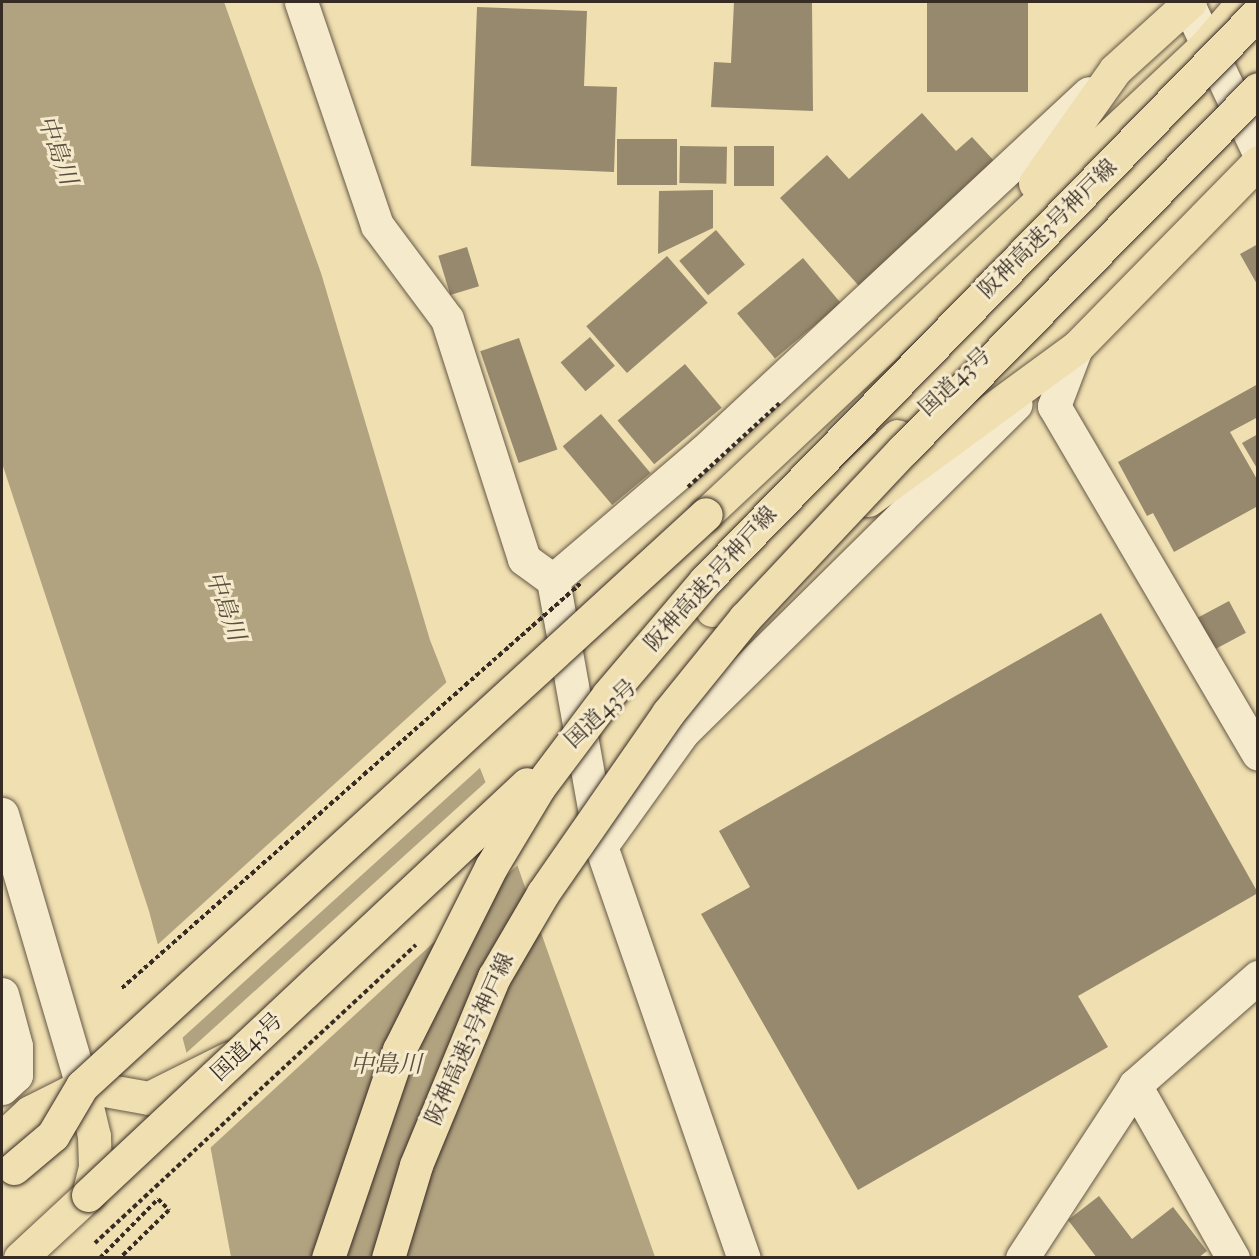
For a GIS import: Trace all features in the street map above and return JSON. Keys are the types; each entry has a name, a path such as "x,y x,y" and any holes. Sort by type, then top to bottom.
{"highway":[{"path":"998,237 1115,70 1188,2"},
{"path":"2,1180 53,1135 82,1086 791,413 998,237 1205,46 1243,2"},
{"name":"阪神高速3号神戸線","path":"328,1257 399,1050 481,886 539,787 608,695 705,581 1257,13"},
{"name":"阪神高速3号神戸線","path":"388,1257 416,1165 494,977 549,884 669,713 745,618 903,450 1257,89"},
{"name":"国道43号","path":"20,1257 712,610 855,493 1249,105"},
{"path":"855,493 1076,348 1257,162"},
{"path":"2,1138 30,1112 82,1086 149,1098 241,1052"},
{"path":"82,1086 94,1136 95,1166 88,1195"}],"street":[{"path":"301,2 377,225 447,319 524,559 553,580 601,846 744,1257"},
{"path":"1188,2 1205,46 1249,105 1257,151"},
{"path":"553,580 703,452 1115,70"},
{"path":"601,846 683,732 1076,348"},
{"path":"1076,348 1054,406 1257,754"},
{"path":"2,814 82,1086"},
{"path":"1022,1257 1135,1085 1257,977"},
{"path":"2,994 16,1046 16,1075 2,1088"},
{"path":"1135,1085 1233,1257"}],"path":[{"path":"680,494 791,413"},
{"path":"122,988 587,579"},
{"path":"95,1243 426,936"},
{"path":"100,1257 158,1199 169,1210 120,1257"}],"water":[{"name":"中島川","path":"2,2 224,2 321,273 430,640 512,850 655,1257 231,1257 208,1134 149,911 2,463"}],"pier":[{"path":"449,680 482,766 180,1040 155,947"},
{"path":"488,780 520,863 208,1150 184,1055"}],"building":[{"path":"734,2 812,2 813,111 711,107 714,62 731,63"},
{"path":"927,2 1028,2 1028,92 927,92"},
{"path":"477,7 587,11 584,86 617,87 614,172 471,166"},
{"path":"922,113 956,151 972,137 995,162 859,286 780,198 827,155 849,179"},
{"path":"617,139 677,139 677,185 617,185"},
{"path":"680,146 727,147 726,184 679,183"},
{"path":"734,146 774,146 774,186 734,186"},
{"path":"713,190 713,228 658,254 659,191"},
{"path":"716,230 745,264 708,295 679,261"},
{"path":"1258,244 1258,286 1240,254"},
{"path":"467,247 479,286 450,295 438,256"},
{"path":"667,256 708,303 627,373 586,326"},
{"path":"803,258 841,303 775,358 737,313"},
{"path":"590,337 615,366 585,391 561,363"},
{"path":"519,338 557,450 519,463 480,351"},
{"path":"685,364 722,408 654,464 618,421"},
{"path":"1258,384 1258,417 1230,432 1258,481 1258,506 1174,552 1153,513 1147,516 1118,462"},
{"path":"601,414 650,473 612,505 563,446"},
{"path":"1258,434 1258,470 1242,443"},
{"path":"1229,601 1246,633 1215,649 1198,617"},
{"path":"1101,613 1258,893 1078,996 1108,1047 858,1190 701,914 750,887 719,831"},
{"path":"1099,1196 1132,1239 1173,1207 1207,1251 1198,1258 1097,1258 1068,1220"}]}
